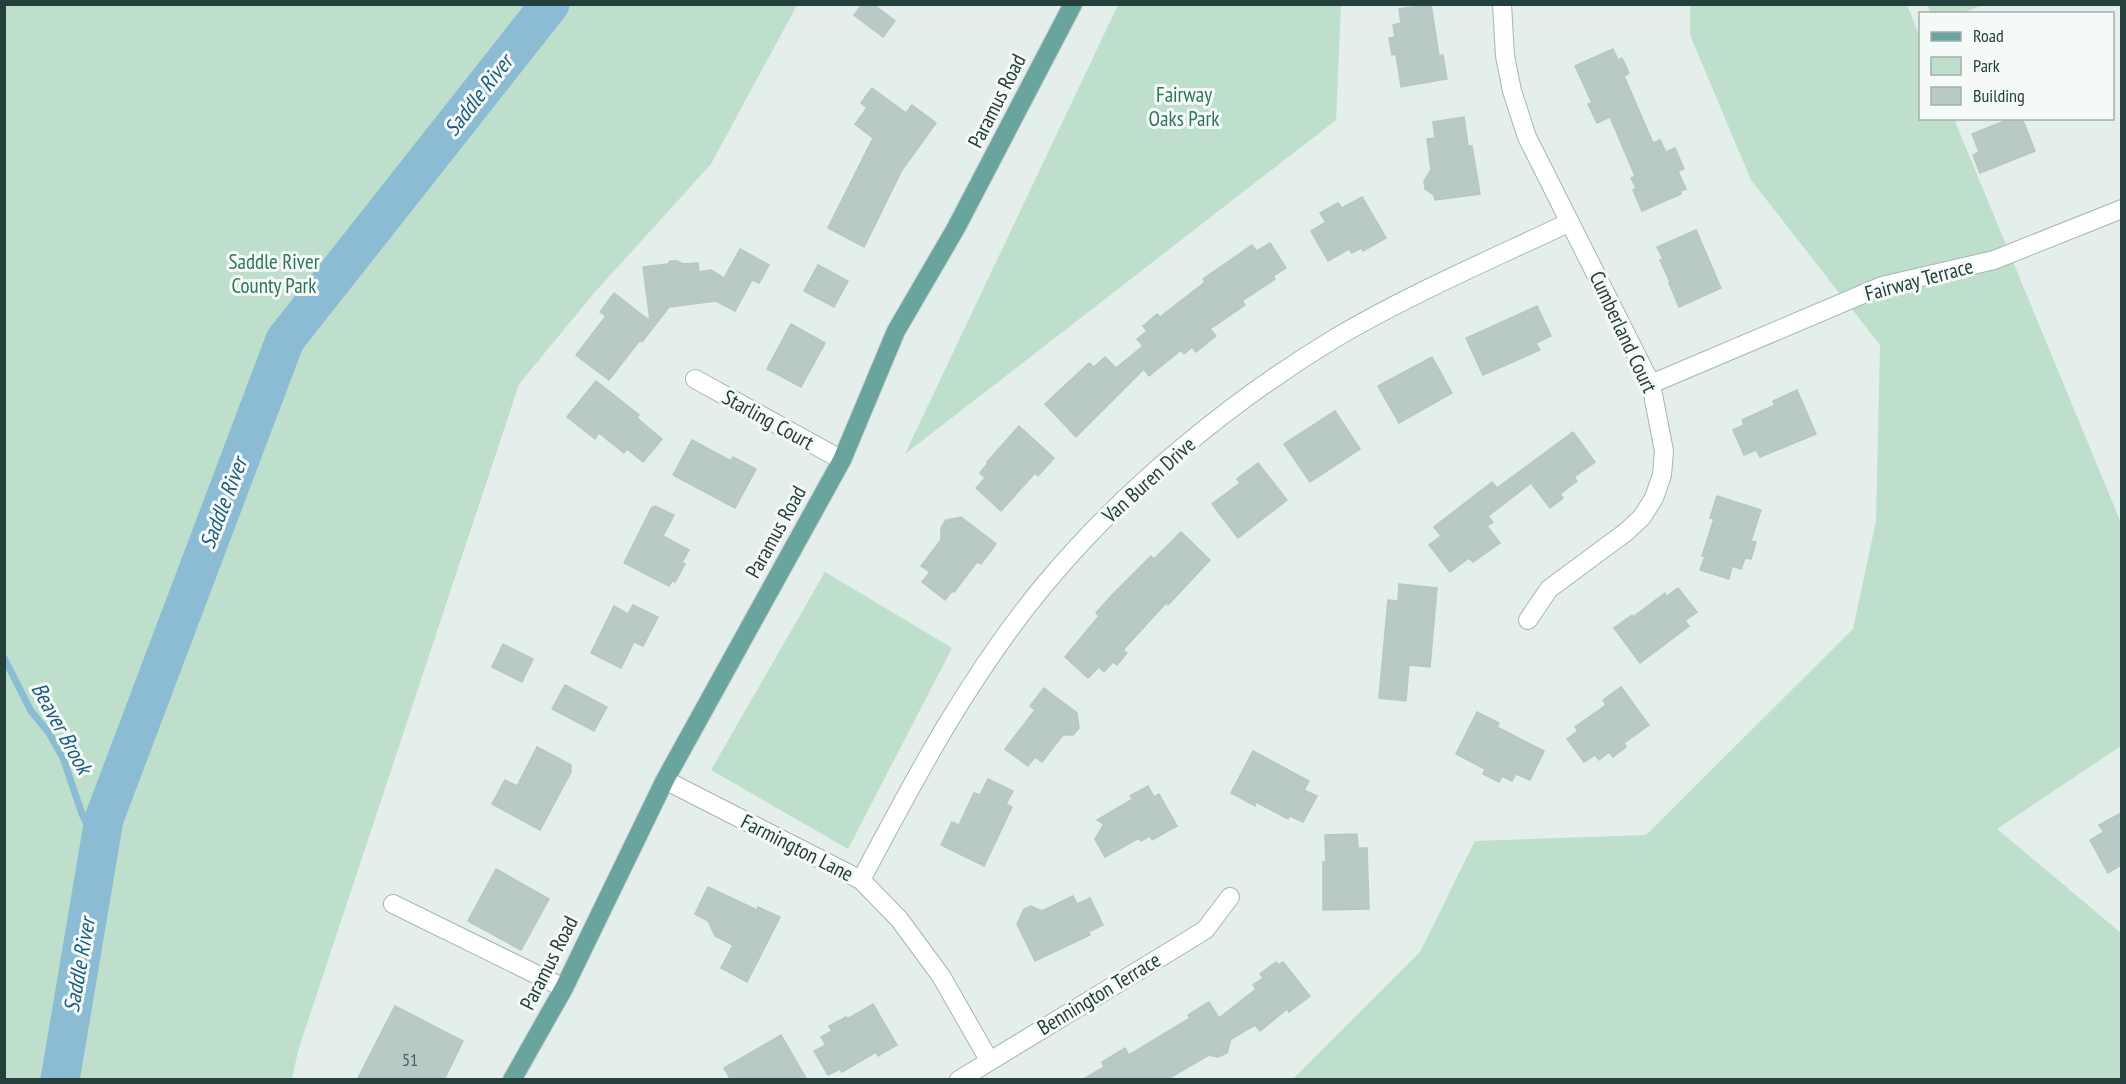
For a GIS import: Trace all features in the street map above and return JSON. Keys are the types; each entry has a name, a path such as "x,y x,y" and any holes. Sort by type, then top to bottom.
{"main road":[{"name":"Paramus Road","path":"512,1080 564,988 665,780 842,460 896,332 956,228 1073,4"}],"street":[{"name":"Cumberland Court","path":"1502,4 1505,56 1512,92 1527,137 1651,384 1664,451 1662,475 1654,498 1642,516 1626,532 1549,589 1528,620"},
{"name":"Fairway Terrace","path":"1651,384 1882,286 1994,260 2121,209"},
{"name":"Van Buren Drive","path":"861,880 910,786 956,711 1005,638 1044,585 1084,540 1135,490 1223,416 1269,382 1336,338 1388,309 1570,222"},
{"name":"Starling Court","path":"695,379 842,460"},
{"name":"Farmington Lane","path":"665,780 861,880 899,919 941,976 989,1060"},
{"name":"Bennington Terrace","path":"959,1080 1205,930 1230,897"},
{"path":"393,904 564,988"}],"green space":[{"name":"Saddle River County Park","path":"4,5 797,5 711,164 595,292 519,384 298,1051 292,1079 5,1079"},
{"name":"Fairway Oaks Park","path":"1118,5 1341,5 1336,120 905,454"},
{"path":"1690,5 1907,5 1919,35 1919,120 1954,120 2121,523 2121,746 1997,829 2121,933 2121,1079 1292,1080 1420,952 1475,841 1646,835 1853,629 1876,521 1880,345 1751,180 1690,35"},
{"path":"1927,5 1983,5 1965,12 1930,12"},
{"path":"825,572 952,648 848,849 711,770"}],"building":[{"path":"862,4 873,4 895,21 883,37 854,15"},
{"path":"1431,4 1439,56 1443,55 1447,79 1401,87 1396,54 1392,55 1389,38 1395,37 1393,25 1401,23 1399,9"},
{"path":"1613,49 1618,60 1622,58 1629,73 1624,76 1653,143 1660,140 1666,152 1675,148 1684,169 1678,171 1686,189 1680,191 1681,194 1642,211 1633,190 1636,188 1631,178 1635,176 1610,117 1597,123 1588,104 1592,103 1575,66"},
{"path":"872,88 906,113 912,105 936,123 902,170 864,247 828,228 873,138 855,124 867,108 861,103"},
{"path":"1464,117 1468,146 1472,146 1480,194 1435,200 1434,195 1425,189 1424,181 1431,170 1427,139 1435,138 1433,122"},
{"path":"2007,120 2023,120 2035,151 1980,173 1973,155 1979,152 1972,134"},
{"path":"1362,197 1386,238 1363,251 1361,248 1352,253 1349,249 1328,261 1311,231 1326,222 1320,213 1338,203 1342,208"},
{"path":"1696,230 1721,288 1679,307 1657,247"},
{"path":"1270,243 1286,268 1273,276 1275,279 1242,301 1245,305 1210,329 1216,336 1196,352 1192,347 1184,354 1181,350 1149,376 1144,369 1076,437 1045,404 1089,363 1094,367 1105,357 1116,368 1143,346 1137,339 1147,331 1143,326 1157,314 1160,317 1205,282 1203,279 1252,245 1257,251"},
{"path":"740,249 769,265 759,283 752,280 735,311 716,301 669,307 609,380 576,355 606,316 600,312 614,293 650,321 643,267 668,264 670,261 683,264 698,263 699,272 711,270 724,278"},
{"path":"818,265 848,281 834,307 804,291"},
{"path":"1537,306 1551,336 1536,343 1540,350 1483,375 1466,338"},
{"path":"791,324 825,343 801,387 767,369"},
{"path":"1432,357 1452,393 1399,423 1378,386"},
{"path":"596,381 639,415 637,418 662,439 643,462 627,449 624,453 599,433 595,439 567,417"},
{"path":"1797,390 1816,434 1760,457 1756,450 1744,455 1733,430 1744,425 1742,420 1775,405 1773,401"},
{"path":"1335,411 1360,449 1310,482 1284,444"},
{"path":"1019,426 1054,458 1038,476 1035,473 1001,511 976,488 985,478 980,473 987,462"},
{"path":"1573,432 1595,462 1574,477 1577,481 1560,494 1563,498 1550,508 1531,483 1488,516 1493,522 1487,526 1500,543 1473,562 1469,558 1450,572 1429,545 1441,536 1434,527 1492,482 1497,488"},
{"path":"692,440 731,461 733,457 756,469 735,508 673,475"},
{"path":"1258,463 1287,500 1238,538 1212,504 1240,483 1237,479"},
{"path":"1717,496 1761,510 1751,541 1756,542 1751,559 1745,558 1741,569 1732,566 1729,579 1700,570 1714,519 1710,518"},
{"path":"655,506 674,515 663,536 689,550 682,562 685,564 675,582 672,581 669,586 624,563 652,507"},
{"path":"961,517 996,544 981,564 977,562 945,600 922,582 930,572 921,566 941,540 941,528 946,520"},
{"path":"1181,532 1210,560 1123,650 1127,653 1117,665 1113,662 1104,672 1099,667 1088,678 1065,657 1099,616 1096,613 1112,595 1151,556 1154,559"},
{"path":"1399,584 1437,588 1430,667 1409,665 1406,701 1379,698 1388,600 1398,601"},
{"path":"1678,588 1697,612 1685,621 1689,626 1640,663 1614,628 1665,593 1666,597"},
{"path":"633,605 658,617 643,646 634,642 621,668 591,653 614,606 628,614"},
{"path":"503,644 533,659 522,682 492,667"},
{"path":"565,685 607,707 594,731 552,709"},
{"path":"1621,687 1649,725 1624,743 1626,747 1613,757 1609,752 1599,760 1595,755 1584,762 1567,739 1578,731 1575,727 1606,705 1603,700"},
{"path":"1044,688 1077,713 1079,728 1073,735 1063,735 1042,762 1035,757 1028,766 1005,749 1035,710 1030,706"},
{"path":"1477,712 1499,723 1497,727 1544,751 1530,780 1516,774 1512,781 1502,776 1499,782 1483,774 1485,769 1456,754"},
{"path":"537,747 571,765 571,772 540,830 492,804 505,780 517,786"},
{"path":"1253,751 1309,781 1304,790 1317,796 1303,822 1290,816 1288,819 1256,802 1255,806 1231,793"},
{"path":"988,779 1013,791 1006,804 1012,807 984,866 941,845 952,822 959,825 974,793 980,795"},
{"path":"1148,786 1154,797 1159,794 1177,826 1152,840 1150,836 1141,841 1139,838 1105,857 1095,839 1104,824 1097,820 1133,799 1130,796"},
{"path":"2121,813 2121,865 2108,873 2090,840 2104,832 2099,825"},
{"path":"1357,834 1358,848 1367,848 1369,909 1323,910 1325,835"},
{"path":"496,869 549,899 521,950 468,921"},
{"path":"708,887 757,910 758,907 780,917 747,982 721,968 733,945 715,936 708,921 695,914"},
{"path":"1073,896 1077,904 1090,898 1103,925 1088,932 1090,935 1035,961 1017,924 1024,909 1031,906 1042,911"},
{"path":"1276,962 1278,965 1283,962 1310,996 1289,1012 1287,1009 1260,1031 1255,1025 1231,1039 1227,1053 1218,1057 1209,1055 1166,1080 1082,1080 1104,1067 1102,1062 1125,1048 1129,1055 1190,1018 1188,1015 1209,1002 1219,1018 1256,989 1253,985 1263,978 1260,974"},
{"path":"873,1004 897,1045 878,1056 876,1052 842,1072 840,1069 828,1075 814,1051 826,1045 821,1037 832,1031 829,1026"},
{"path":"395,1006 463,1041 444,1080 357,1080"},
{"path":"781,1035 807,1080 731,1080 724,1068"}],"waterway":[{"name":"Saddle River","path":"60,1080 104,819 285,340 550,4"},
{"name":"Beaver Brook","path":"4,658 31,711 49,733 63,758 82,814 99,849"}]}
